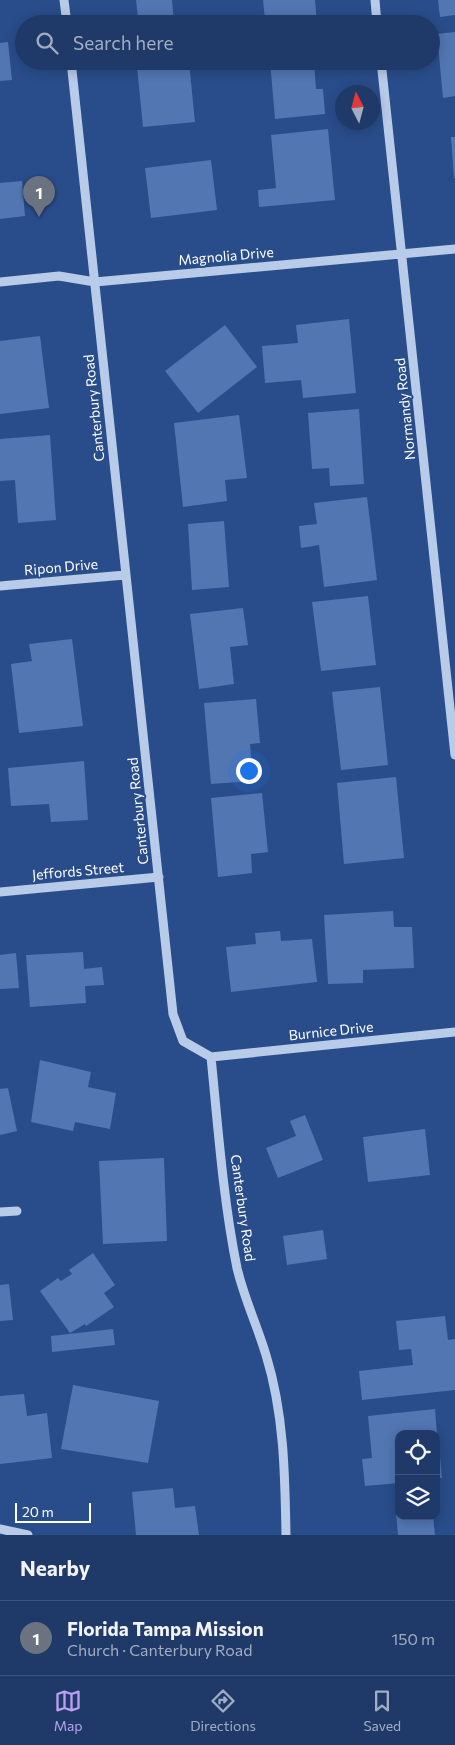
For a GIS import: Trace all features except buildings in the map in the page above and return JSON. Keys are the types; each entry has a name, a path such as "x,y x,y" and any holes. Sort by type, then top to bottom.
{"street":[{"path":"64,0 66,15"},
{"path":"375,0 376,15"},
{"name":"Canterbury Road","path":"72,70 173,1014 183,1041 211,1057 230,1230 238,1270 250,1313 266,1354 278,1407 285,1463 286,1535"},
{"name":"Normandy Road","path":"383,70 455,755"},
{"name":"Magnolia Drive","path":"0,282 59,276 95,282 455,249"},
{"name":"Ripon Drive","path":"0,586 125,574"},
{"name":"Jeffords Street","path":"0,892 159,877"},
{"name":"Burnice Drive","path":"211,1057 455,1032"},
{"path":"0,1212 17,1210"},
{"path":"0,1529 28,1535"}],"place":[{"name":"Florida Tampa Mission","path":"39,217"}]}
